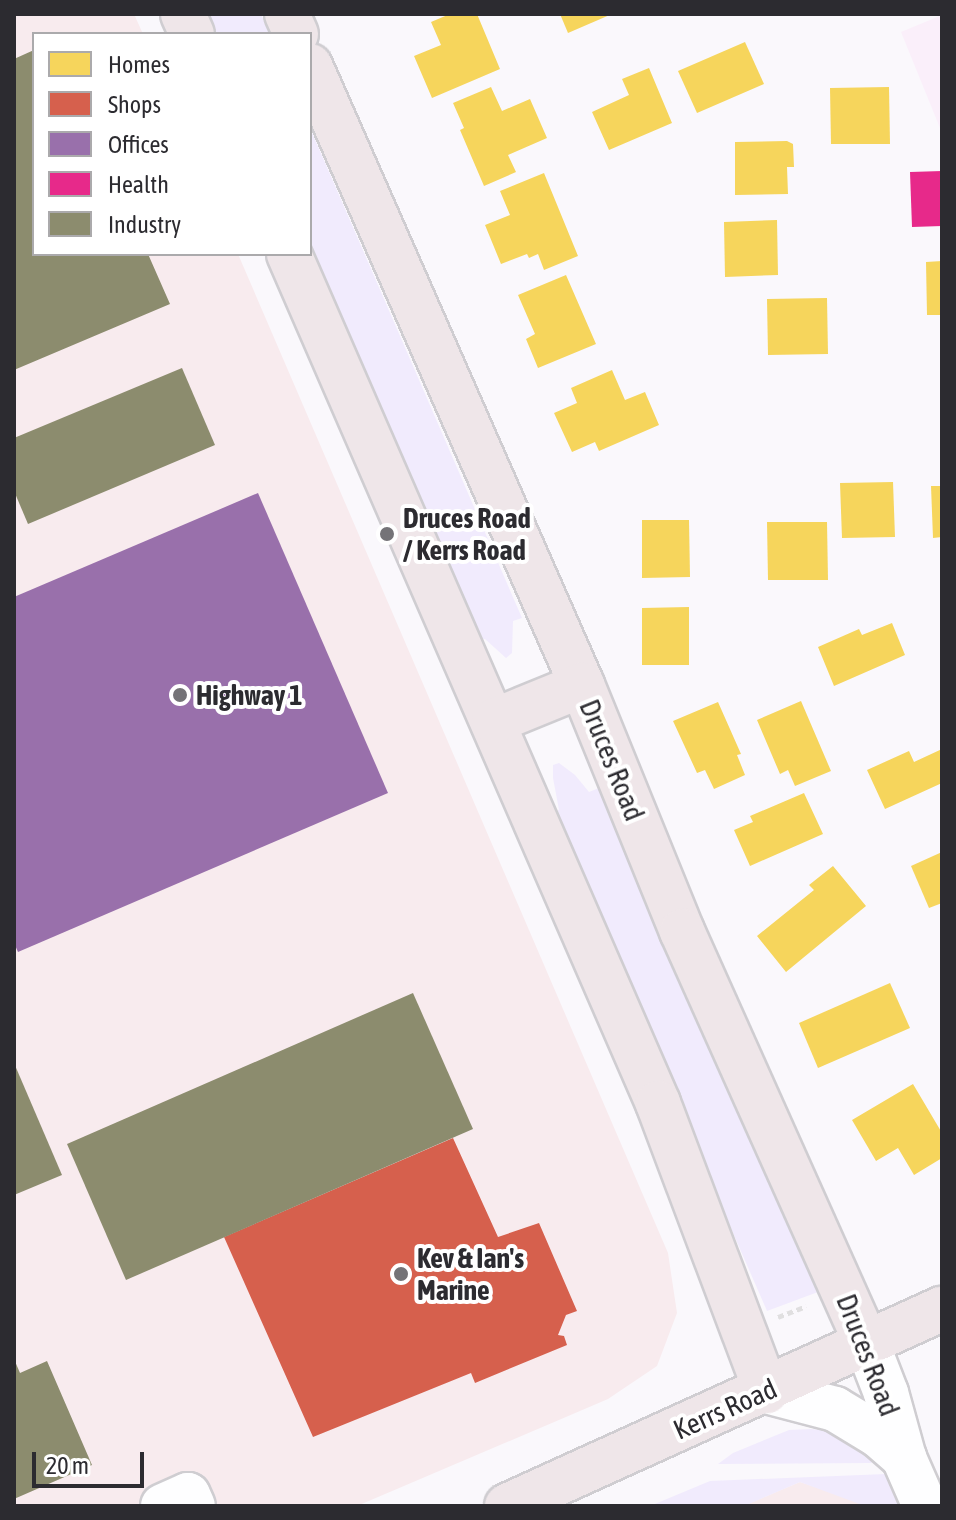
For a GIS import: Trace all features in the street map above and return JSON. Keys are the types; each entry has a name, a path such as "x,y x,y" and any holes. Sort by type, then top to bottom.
{"main road":[{"name":"Druces Road","path":"312,71 582,685 682,931 867,1344"},
{"path":"290,256 664,1117 766,1391"},
{"path":"494,721 582,685"},
{"name":"Kerrs Road","path":"507,1506 942,1309"}],"street":[{"name":"Druces Road","path":"867,1344 886,1393 904,1458 925,1506"},
{"name":"Druces Road","path":"766,1391 835,1409 878,1435 904,1458"},
{"path":"163,1506 188,1495 193,1506"}],"path":[{"path":"770,1320 820,1301"}],"shaded area":[{"path":"14,14 134,14 142,32 32,32 32,256 239,256 668,1253 677,1313 657,1366 608,1399 357,1506 14,1506"},
{"path":"203,14 261,14 268,32 211,32"},
{"path":"942,15 942,133 901,32"},
{"path":"312,133 522,618 513,621 512,653 506,658 485,639 476,640 311,256"},
{"path":"559,763 575,775 589,792 599,788 818,1292 767,1311 550,813 559,810 553,765"},
{"path":"789,1430 835,1431 878,1457 871,1463 718,1464 733,1453"},
{"path":"886,1474 901,1506 865,1506 800,1482 744,1506 650,1506 710,1481"},
{"path":"800,1482 864,1503 865,1506 743,1506"}],"building: Homes":[{"path":"450,14 477,14 500,69 432,98 414,56 441,45 431,22"},
{"path":"560,14 612,14 568,33"},
{"path":"745,42 764,84 697,113 678,71"},
{"path":"649,68 672,123 609,150 592,112 629,95 622,79"},
{"path":"491,87 502,111 530,99 547,138 508,155 516,172 484,186 460,130 464,128 453,103"},
{"path":"889,87 890,144 831,144 830,88"},
{"path":"787,141 793,144 794,167 787,167 788,194 735,195 735,142"},
{"path":"544,173 578,256 544,270 538,254 529,258 527,254 501,264 485,225 510,215 500,191"},
{"path":"777,220 778,275 725,277 724,222"},
{"path":"942,261 942,315 927,315 926,262"},
{"path":"566,275 596,344 538,368 526,339 535,334 518,295"},
{"path":"827,298 828,354 768,355 767,299"},
{"path":"612,370 625,400 645,392 659,425 599,451 595,442 572,452 554,413 577,403 571,388"},
{"path":"893,482 895,537 842,538 840,483"},
{"path":"931,486 942,486 942,537 933,538"},
{"path":"642,520 689,520 690,577 642,578"},
{"path":"767,522 827,522 828,580 768,580"},
{"path":"689,607 689,665 642,665 642,608"},
{"path":"892,623 905,655 834,686 818,647 859,629 862,635"},
{"path":"801,701 831,771 795,786 788,770 780,774 757,720"},
{"path":"718,702 741,754 737,755 745,775 714,789 705,770 697,773 673,721"},
{"path":"942,749 942,783 885,809 867,770 909,751 914,762"},
{"path":"804,793 823,834 750,866 734,830 753,822 750,816"},
{"path":"942,852 942,903 929,908 911,866"},
{"path":"833,866 866,906 786,972 757,936 814,890 809,885"},
{"path":"890,983 910,1028 818,1068 799,1023"},
{"path":"913,1084 942,1133 942,1158 914,1175 898,1148 876,1161 852,1120"}],"building: Shops":[{"name":"Kev & Ian's Marine","path":"453,1138 498,1237 539,1223 577,1311 566,1315 558,1335 564,1336 567,1345 475,1383 471,1373 313,1437 224,1237"}],"building: Offices":[{"name":"Highway 1","path":"258,493 388,793 18,952 14,943 14,597"}],"building: Health":[{"path":"942,171 942,226 912,227 910,172"}],"building: Industry":[{"path":"32,51 32,256 149,256 170,304 14,370 14,59"},
{"path":"182,368 215,445 28,524 14,491 14,438"},
{"path":"413,993 473,1129 126,1280 67,1144"},
{"path":"14,1063 62,1175 14,1195"},
{"path":"14,1359 20,1373 47,1361 92,1465 14,1499"}],"place":[{"name":"Druces Road / Kerrs Road","path":"387,534"},
{"name":"Highway 1","path":"180,695"},
{"name":"Kev & Ian's Marine","path":"401,1274"}]}
